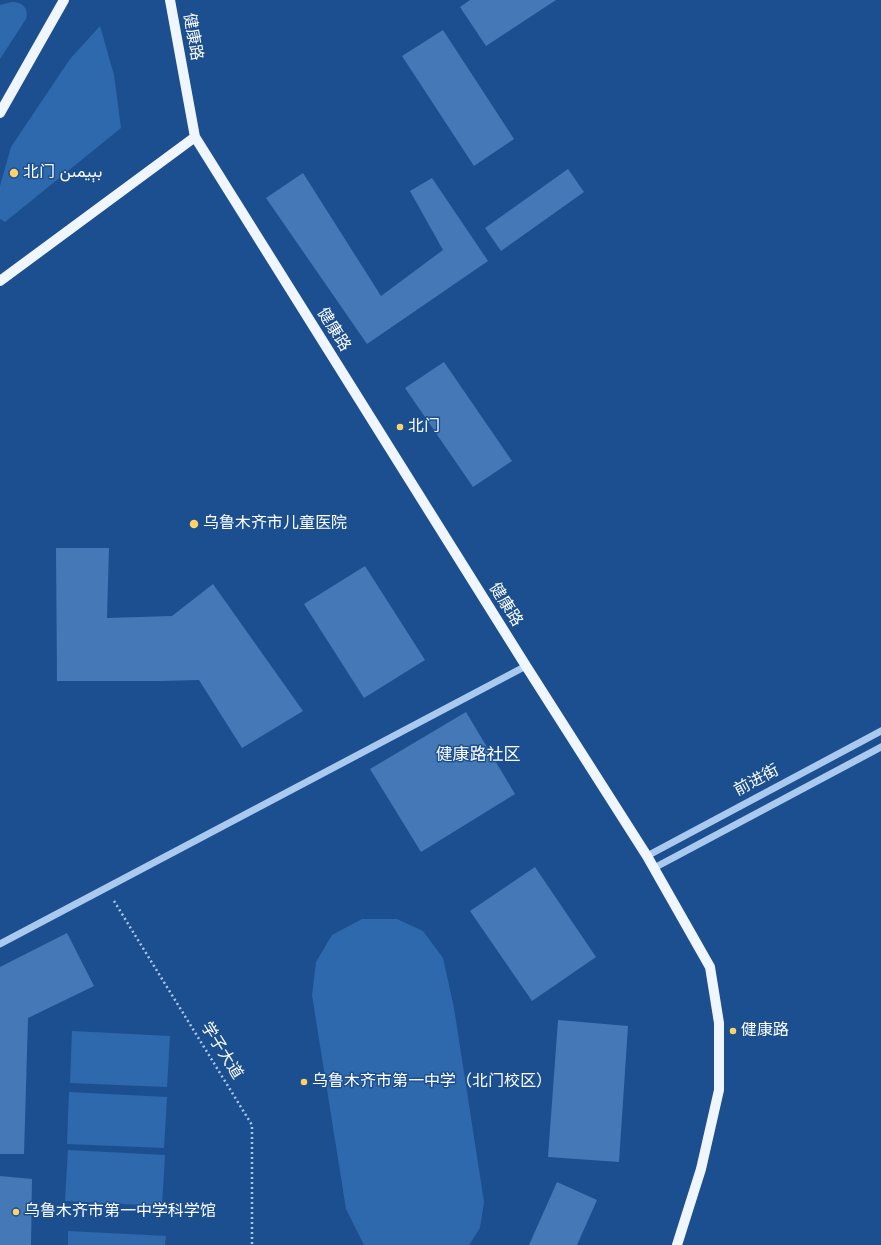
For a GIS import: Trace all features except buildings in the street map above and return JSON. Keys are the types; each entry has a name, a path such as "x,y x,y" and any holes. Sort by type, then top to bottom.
{"main road":[{"path":"0,113 64,0"},
{"name":"健康路","path":"170,0 195,137 526,666 647,856 710,967 719,1023 719,1090 702,1169 677,1245"},
{"path":"0,281 195,137"}],"street":[{"path":"0,944 526,666"},
{"name":"前进街","path":"647,856 881,731"},
{"name":"前进街","path":"654,868 881,746"}],"path":[{"name":"学子大道","path":"106,888 252,1125 252,1245"}],"shaded area":[{"path":"12,2 22,5 26,9 27,15 26,19 0,59 0,5"},
{"path":"100,26 114,75 121,128 5,222 0,219 0,186 11,147 70,59"},
{"path":"362,919 397,919 423,931 443,958 454,1008 484,1202 480,1228 469,1245 364,1245 346,1209 312,995 316,962 332,935"},
{"path":"72,1031 170,1036 167,1087 70,1083"},
{"path":"69,1092 167,1097 164,1148 67,1144"},
{"path":"68,1150 165,1155 162,1206 65,1201"},
{"path":"68,1231 166,1236 165,1245 68,1245"}],"place":[{"name":"北门 بېيمىن","path":"14,173"},
{"name":"北门","path":"400,427"},
{"name":"乌鲁木齐市儿童医院","path":"194,524"},
{"name":"健康路","path":"733,1031"},
{"name":"乌鲁木齐市第一中学（北门校区）","path":"304,1082"},
{"name":"乌鲁木齐市第一中学科学馆","path":"16,1212"}],"district":[{"name":"健康路社区","path":"478,756"}]}
